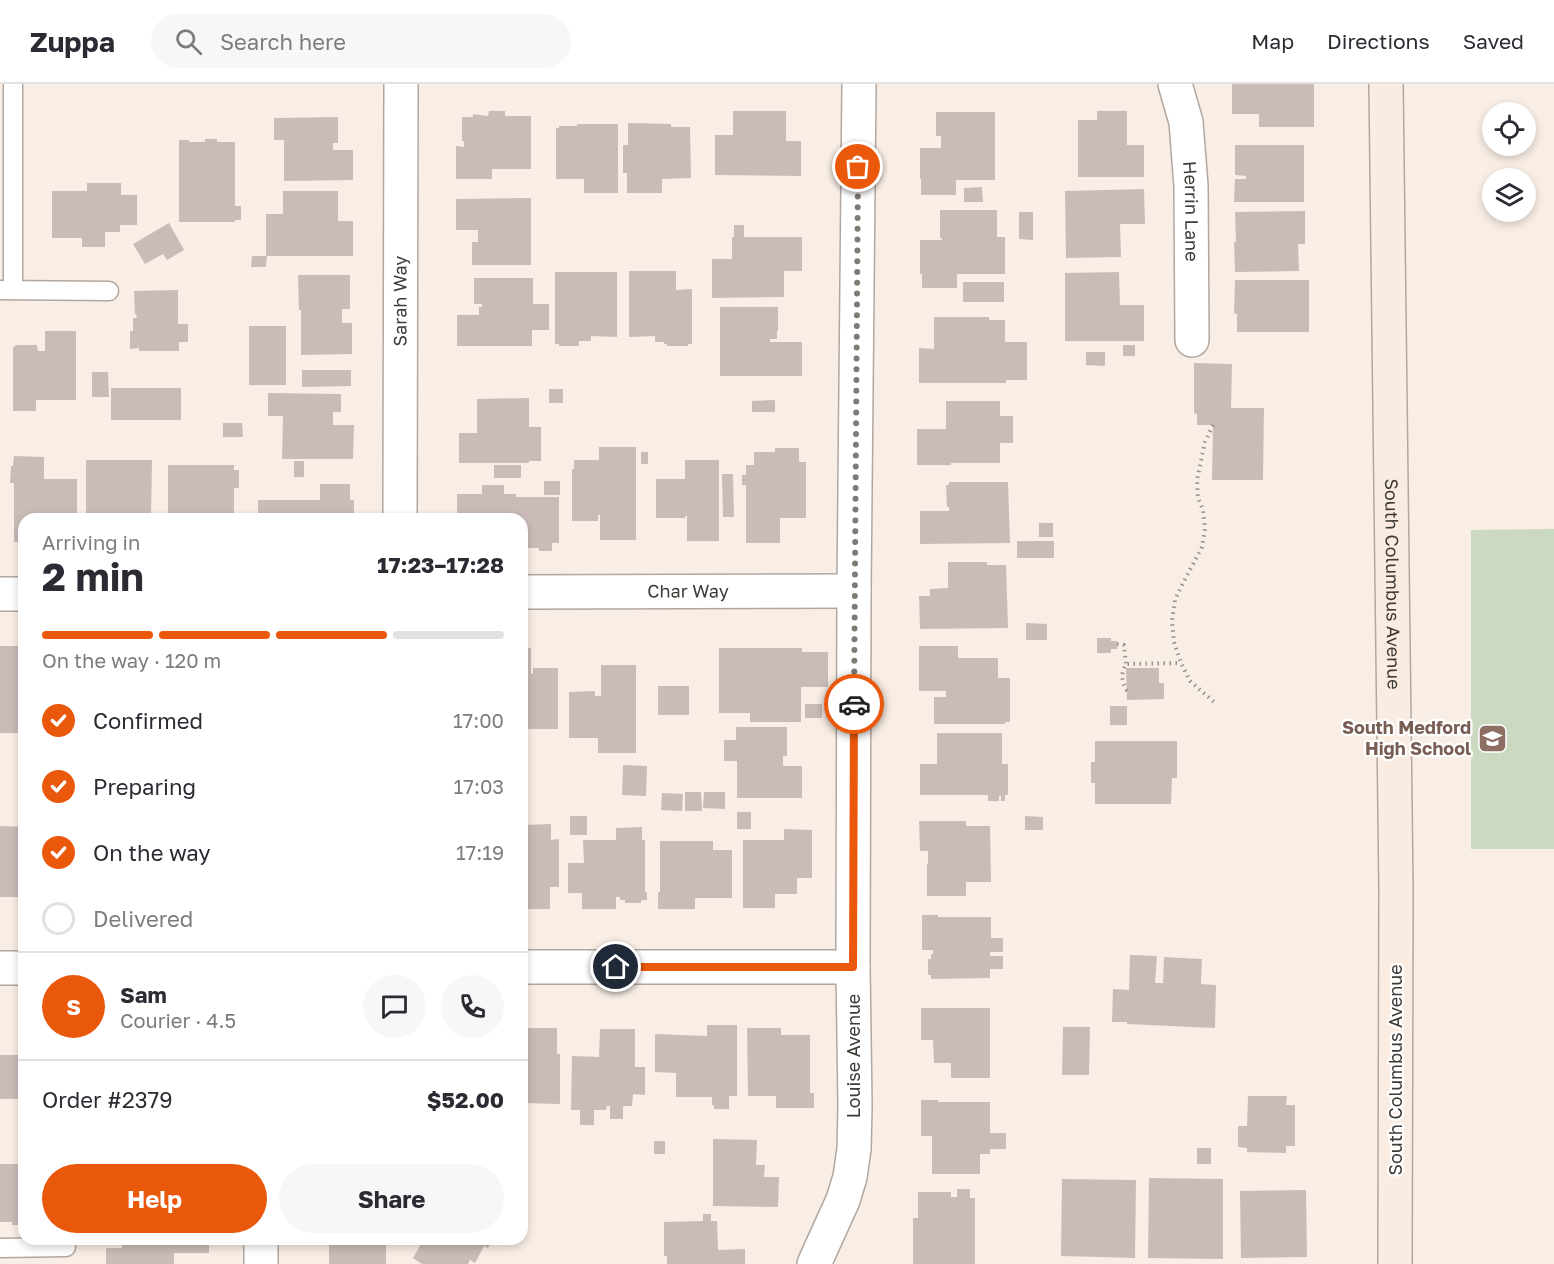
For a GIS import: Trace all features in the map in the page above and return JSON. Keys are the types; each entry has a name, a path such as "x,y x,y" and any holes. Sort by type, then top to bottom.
{"main road":[{"name":"South Columbus Avenue","path":"1386,84 1396,890 1395,1264"}],"street":[{"name":"Sarah Way","path":"400,513 401,84"},
{"name":"Louise Avenue","path":"814,1264 843,1200 850,1177 854,1149 854,591 859,84"},
{"name":"Herrin Lane","path":"1175,84 1186,122 1191,186 1192,340"},
{"name":"Char Way","path":"528,592 854,591"},
{"path":"0,594 18,594"},
{"path":"528,967 853,967"},
{"path":"0,968 18,968"},
{"path":"261,1245 261,1264"}],"lane":[{"path":"13,84 7,290 109,291"},
{"path":"0,1248 66,1247"}],"path":[{"path":"1213,425 1205,442 1197,480 1198,498 1203,510 1205,529 1202,548 1180,586 1172,621 1174,642 1190,681 1215,703"},
{"path":"1117,644 1124,645 1126,664 1122,672 1122,683 1127,691"},
{"path":"1126,664 1181,663"}],"green space":[{"path":"1554,529 1554,849 1471,849 1471,530"}],"building":[{"path":"1232,84 1314,84 1314,127 1259,127 1259,114 1232,114"},
{"path":"489,111 505,111 505,116 531,116 531,169 492,169 492,179 456,179 456,146 464,147 462,117 473,117 473,114 488,116"},
{"path":"733,111 786,111 786,141 801,141 801,176 715,175 715,135 733,135"},
{"path":"1097,111 1127,111 1127,145 1144,145 1144,177 1078,177 1078,120 1097,120"},
{"path":"936,112 995,112 995,180 956,180 956,195 921,195 920,148 941,148 941,136 936,136"},
{"path":"338,117 338,143 333,143 333,150 353,150 353,180 284,181 284,140 274,140 274,118"},
{"path":"628,123 690,127 691,178 662,179 662,193 627,193 627,173 623,173 623,145 628,145"},
{"path":"577,124 618,124 618,193 584,193 584,179 556,179 556,128 577,126"},
{"path":"205,139 235,142 235,206 241,206 241,220 235,220 235,222 179,222 179,140 205,142"},
{"path":"1235,145 1304,145 1304,202 1234,202 1235,179 1246,179 1246,176 1235,175"},
{"path":"87,183 121,183 121,195 137,195 137,225 120,225 120,232 105,232 105,247 82,247 82,238 52,238 52,191 87,191"},
{"path":"982,187 983,202 964,202 964,188"},
{"path":"1144,189 1145,224 1120,224 1121,257 1066,258 1065,191"},
{"path":"283,191 338,191 338,221 353,221 353,256 267,256 266,267 251,267 252,256 266,256 266,214 283,214"},
{"path":"531,198 531,265 472,265 472,242 478,242 478,230 456,230 456,199"},
{"path":"940,210 997,210 997,237 1005,237 1005,274 957,274 957,288 922,288 920,240 942,240 940,238"},
{"path":"1305,211 1305,244 1298,244 1299,271 1235,272 1235,212"},
{"path":"1019,212 1033,212 1033,240 1019,239"},
{"path":"169,223 184,250 167,260 163,254 145,264 133,244"},
{"path":"734,225 744,225 744,237 802,237 802,271 784,271 784,297 712,298 712,259 732,259"},
{"path":"629,271 676,271 676,290 692,289 692,344 667,346 664,342 655,342 655,336 629,337"},
{"path":"555,272 617,272 617,337 591,336 591,341 579,341 579,346 555,344"},
{"path":"1119,272 1120,305 1144,305 1144,341 1065,341 1065,273"},
{"path":"298,275 350,275 350,309 342,309 342,323 352,323 352,354 301,355"},
{"path":"474,278 533,278 533,304 549,304 549,330 532,330 532,346 457,346 457,315 479,315 479,307 482,307 482,304 474,304"},
{"path":"1235,280 1309,280 1309,332 1237,332 1237,314 1234,313"},
{"path":"963,282 1004,282 1004,302 963,302"},
{"path":"178,290 178,324 188,324 188,342 179,342 179,351 130,349 130,331 133,331 133,318 137,318 134,291"},
{"path":"720,307 778,307 777,339 770,339 770,342 802,342 802,376 720,376"},
{"path":"934,317 989,317 989,320 1005,320 1005,342 1027,342 1027,380 1006,380 1006,383 919,383 919,348 934,349"},
{"path":"249,326 286,326 286,385 249,385"},
{"path":"45,331 76,331 76,400 36,400 36,411 13,411 13,347 15,345 37,345 38,351 45,351"},
{"path":"1123,345 1135,345 1135,356 1123,356"},
{"path":"1086,352 1105,352 1105,366 1086,365"},
{"path":"1194,363 1232,364 1231,408 1264,408 1263,480 1212,480 1213,425 1197,425 1197,414 1194,413"},
{"path":"302,370 351,370 351,386 302,387"},
{"path":"92,372 108,372 109,397 92,397"},
{"path":"111,388 181,388 181,420 111,420"},
{"path":"549,389 563,389 563,403 549,403"},
{"path":"268,393 341,394 341,412 333,412 333,425 354,425 353,459 282,459 283,416 268,416"},
{"path":"529,398 529,427 541,427 541,461 459,463 459,433 477,433 477,399"},
{"path":"775,400 775,412 752,412 752,401"},
{"path":"946,401 1000,401 1000,416 1013,416 1013,443 1000,443 1000,463 917,465 917,429 946,429"},
{"path":"223,423 242,423 243,437 223,437"},
{"path":"599,447 636,447 636,540 600,540 600,515 598,515 598,521 572,521 574,460 599,460"},
{"path":"775,448 799,448 799,462 806,462 806,518 780,518 780,543 746,543 746,485 742,485 742,475 746,475 746,465 754,465 754,452 775,452"},
{"path":"641,452 648,452 648,464 641,464"},
{"path":"14,456 44,457 44,479 77,479 77,513 18,513 18,542 14,542 14,483 10,483 11,466 13,466"},
{"path":"86,460 152,460 151,513 86,513"},
{"path":"685,460 719,460 719,541 687,541 687,516 685,518 656,518 656,479 685,479"},
{"path":"294,461 304,461 304,477 294,477"},
{"path":"168,465 234,465 234,470 239,470 239,488 234,488 234,513 168,513"},
{"path":"494,465 521,465 521,478 494,478"},
{"path":"722,474 733,474 734,517 723,517"},
{"path":"544,481 560,481 560,495 544,495"},
{"path":"949,482 1008,482 1010,543 920,544 920,511 949,511 946,485 949,485"},
{"path":"320,484 350,484 350,500 354,500 354,513 258,513 258,500 320,500"},
{"path":"482,485 504,485 504,494 516,494 516,497 559,497 559,543 552,543 552,551 528,548 528,513 457,513 457,494 482,494"},
{"path":"1039,523 1053,523 1053,537 1039,537"},
{"path":"1017,541 1054,541 1054,558 1017,558"},
{"path":"948,562 987,562 987,565 1006,565 1008,628 920,629 919,596 930,596 930,589 948,588"},
{"path":"1026,623 1047,624 1047,640 1026,640"},
{"path":"1097,638 1111,638 1111,641 1117,641 1117,649 1111,649 1111,653 1097,653"},
{"path":"0,646 18,646 18,733 0,733"},
{"path":"919,646 958,646 958,658 998,658 998,678 1010,678 1010,722 1005,722 1005,724 934,724 934,697 946,697 946,691 919,691"},
{"path":"528,648 531,648 531,674 533,674 533,668 558,668 558,729 528,729"},
{"path":"719,648 802,648 802,652 828,652 828,687 801,687 801,722 750,722 750,713 719,713"},
{"path":"601,665 636,665 636,753 598,753 598,738 569,738 569,692 595,691 595,696 601,696"},
{"path":"1126,668 1159,668 1159,683 1164,683 1164,699 1127,700"},
{"path":"658,686 689,686 689,715 658,715"},
{"path":"805,704 822,704 822,718 805,718"},
{"path":"1110,706 1127,706 1127,725 1110,725"},
{"path":"736,727 787,727 787,756 783,756 783,766 802,766 802,798 737,798 737,761 724,761 724,740 736,740"},
{"path":"937,733 1002,733 1002,764 1008,764 1008,795 1005,795 1005,801 1001,801 1001,796 999,796 999,801 988,801 988,795 920,795 920,764 937,764"},
{"path":"1095,741 1177,741 1177,778 1172,778 1171,804 1095,804 1095,783 1091,783 1091,762 1095,762"},
{"path":"623,765 647,766 646,796 622,795"},
{"path":"685,792 701,792 702,811 685,811"},
{"path":"704,792 725,792 725,809 703,808"},
{"path":"662,793 683,794 682,811 661,810"},
{"path":"737,812 751,812 751,829 737,829"},
{"path":"570,816 587,816 587,835 570,835"},
{"path":"1025,816 1043,817 1043,830 1025,830"},
{"path":"919,821 966,821 966,826 990,826 991,882 966,882 966,896 927,896 928,851 920,851"},
{"path":"551,824 551,840 559,839 559,887 550,887 550,909 528,909 528,825"},
{"path":"0,826 18,827 18,897 0,897"},
{"path":"642,827 642,840 645,840 647,900 641,900 641,903 625,903 625,900 616,897 616,909 582,909 582,893 568,893 568,863 584,863 583,840 616,840 616,828"},
{"path":"784,829 812,830 812,878 797,878 797,894 775,894 775,908 743,908 743,840 784,840"},
{"path":"660,841 713,841 713,850 732,850 732,898 695,898 695,909 658,909"},
{"path":"922,915 991,917 991,938 1003,938 1003,952 990,952 990,956 1003,956 1003,969 990,969 990,978 931,979 931,975 928,975 928,959 931,959 933,950 922,950"},
{"path":"1130,955 1157,956 1155,983 1163,983 1164,957 1202,959 1201,984 1216,985 1215,1028 1112,1022 1113,989 1129,990"},
{"path":"921,1008 990,1008 990,1078 951,1078 951,1063 934,1063 933,1040 921,1040"},
{"path":"707,1025 737,1025 737,1096 729,1096 729,1109 714,1109 712,1097 676,1097 676,1073 655,1072 655,1034 707,1036"},
{"path":"1063,1027 1090,1027 1089,1075 1062,1075"},
{"path":"528,1028 557,1028 557,1054 560,1054 560,1104 528,1103"},
{"path":"747,1028 781,1028 781,1035 810,1035 810,1093 814,1093 814,1108 776,1108 776,1096 748,1096"},
{"path":"600,1029 635,1029 635,1067 645,1067 645,1095 633,1094 632,1106 623,1106 623,1119 610,1119 610,1106 607,1106 606,1110 594,1110 594,1125 580,1125 580,1110 571,1110 572,1056 599,1057"},
{"path":"0,1055 18,1055 18,1099 0,1099"},
{"path":"1248,1096 1287,1096 1286,1105 1295,1105 1295,1146 1286,1146 1286,1153 1247,1152 1247,1148 1238,1147 1238,1126 1247,1126"},
{"path":"921,1100 990,1102 990,1133 1006,1133 1006,1149 990,1149 990,1154 980,1154 980,1174 932,1174 932,1136 921,1136"},
{"path":"713,1139 757,1140 756,1165 765,1165 764,1177 779,1177 778,1207 713,1206"},
{"path":"654,1141 665,1141 665,1154 654,1154"},
{"path":"1197,1148 1211,1148 1211,1164 1197,1164"},
{"path":"0,1164 18,1164 18,1225 12,1225 12,1222 0,1222"},
{"path":"1149,1178 1223,1179 1223,1259 1148,1258"},
{"path":"1062,1179 1136,1180 1135,1258 1061,1256"},
{"path":"957,1189 970,1189 970,1198 975,1198 975,1264 913,1264 913,1218 918,1218 918,1192 951,1192 951,1197 957,1197"},
{"path":"1306,1190 1307,1257 1241,1258 1240,1191"},
{"path":"703,1214 711,1214 711,1221 717,1221 718,1250 745,1249 745,1264 667,1264 667,1256 664,1256 664,1222 703,1221"},
{"path":"122,1245 209,1245 209,1253 174,1253 174,1264 106,1264 106,1248 122,1248"},
{"path":"329,1245 386,1245 386,1264 329,1264"},
{"path":"421,1245 490,1245 488,1248 484,1246 475,1263 470,1260 468,1264 422,1264 413,1258"}],"way so far":[{"path":"854,704 858,167"}],"place":[{"name":"South Medford High School","path":"1492,738"}],"route":[{"path":"616,967 853,967 854,704"}]}
